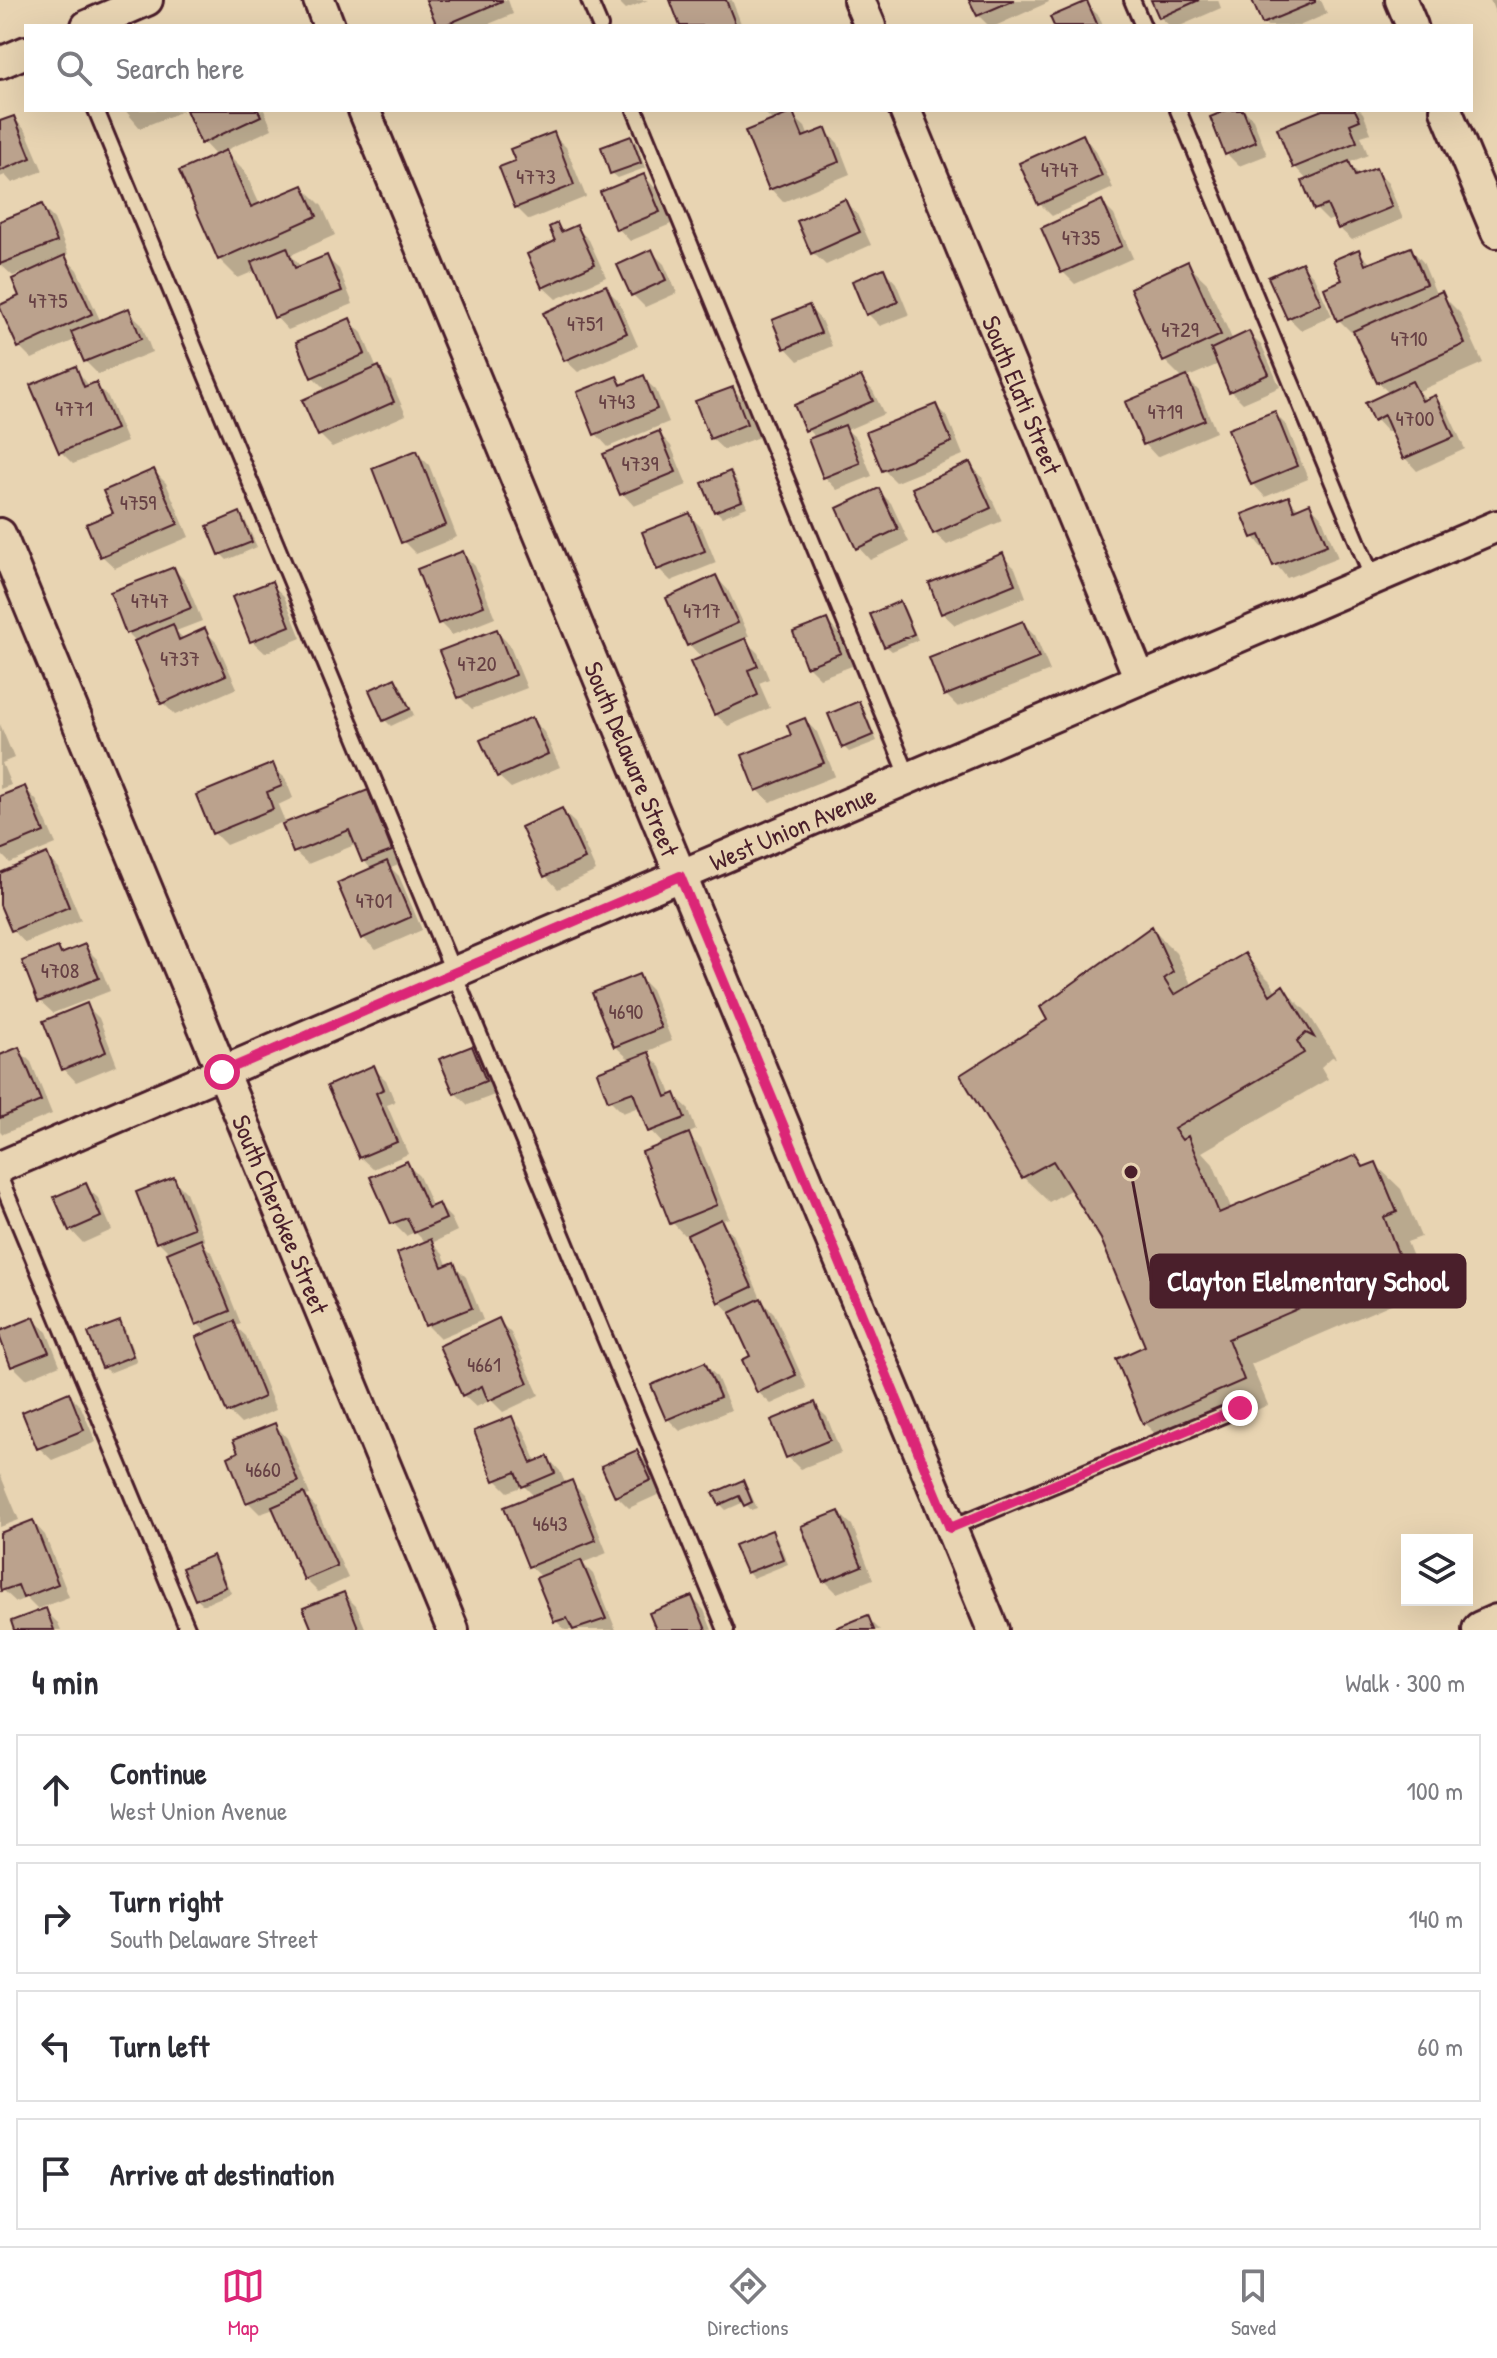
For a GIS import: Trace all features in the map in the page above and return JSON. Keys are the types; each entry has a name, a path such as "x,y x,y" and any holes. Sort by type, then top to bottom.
{"street":[{"path":"92,24 147,0"},
{"path":"319,0 328,24"},
{"path":"859,0 869,24"},
{"path":"1401,0 1411,24"},
{"path":"0,63 24,53"},
{"name":"South Delaware Street","path":"365,112 993,1630"},
{"name":"South Elati Street","path":"906,112 1140,679"},
{"path":"1447,112 1497,232"},
{"name":"West Union Avenue","path":"0,1167 1497,526"},
{"name":"South Cherokee Street","path":"0,534 453,1630"},
{"path":"1481,1630 1497,1623"}],"lane":[{"path":"589,0 599,24"},
{"path":"1132,0 1142,24"},
{"path":"97,112 726,1630"},
{"path":"636,112 909,778"},
{"path":"1179,112 1373,579"},
{"path":"0,1178 188,1630"},
{"path":"950,1528 1240,1408"}],"building":[{"path":"426,0 502,0 448,24 436,24"},
{"path":"670,0 726,0 735,24 679,24"},
{"path":"969,0 1014,0 977,16"},
{"path":"1151,0 1199,0 1159,18"},
{"path":"1252,0 1315,0 1315,2 1262,24"},
{"path":"1087,1 1097,24 1053,24 1050,17"},
{"path":"187,112 259,112 261,116 201,144"},
{"path":"793,112 803,137 826,128 839,162 769,190 745,131"},
{"path":"1222,112 1244,112 1256,142 1225,155 1210,117"},
{"path":"1317,112 1356,112 1360,120 1350,124 1357,142 1293,168 1277,128"},
{"path":"14,116 31,158 0,171 0,121"},
{"path":"554,132 574,185 515,208 499,167 515,161 510,149"},
{"path":"1083,134 1102,176 1038,205 1019,163"},
{"path":"631,136 641,163 610,174 601,147"},
{"path":"226,150 251,207 303,185 317,216 218,260 179,171"},
{"path":"1349,161 1355,176 1376,168 1392,207 1338,229 1327,205 1314,210 1302,181"},
{"path":"644,174 660,212 616,230 600,192"},
{"path":"845,199 860,232 811,254 797,221"},
{"path":"1102,200 1122,246 1061,273 1041,228"},
{"path":"42,204 57,242 0,264 0,221"},
{"path":"557,223 561,232 577,225 595,264 542,288 527,254 555,241 549,227"},
{"path":"287,247 295,268 327,255 342,291 274,318 251,262"},
{"path":"1411,247 1426,284 1337,321 1324,288 1342,280 1333,260 1359,249 1365,265"},
{"path":"652,249 666,280 631,296 617,265"},
{"path":"65,255 92,314 18,348 0,308 0,305 19,296 12,279"},
{"path":"1188,261 1221,335 1163,362 1130,288"},
{"path":"1302,262 1321,303 1287,319 1268,277"},
{"path":"884,268 898,302 866,315 852,281"},
{"path":"606,285 627,333 564,361 543,313"},
{"path":"1442,291 1465,344 1377,383 1353,331"},
{"path":"809,305 821,333 784,349 772,320"},
{"path":"129,308 141,339 84,362 71,332"},
{"path":"350,318 365,354 311,378 296,342"},
{"path":"1249,331 1269,374 1229,392 1211,349"},
{"path":"76,366 84,387 96,382 116,429 59,453 30,385"},
{"path":"379,366 394,402 318,436 302,400"},
{"path":"644,375 657,409 594,435 577,392 617,376 621,385"},
{"path":"861,376 873,401 805,431 794,405"},
{"path":"1187,376 1205,420 1143,445 1125,402"},
{"path":"1412,381 1422,401 1435,395 1454,437 1403,459 1384,415 1373,421 1365,403"},
{"path":"733,387 747,424 710,439 695,401"},
{"path":"936,404 952,442 882,471 866,432"},
{"path":"1275,411 1297,466 1251,485 1228,429"},
{"path":"845,425 860,463 823,478 808,439"},
{"path":"659,431 676,472 620,495 603,454"},
{"path":"417,450 446,525 401,543 372,468"},
{"path":"970,462 991,508 933,534 912,488"},
{"path":"154,469 178,524 100,557 86,524 113,513 103,491"},
{"path":"730,471 742,501 714,512 702,483"},
{"path":"879,488 898,529 856,549 837,508"},
{"path":"1289,496 1294,510 1310,503 1327,545 1273,566 1260,535 1252,538 1242,514"},
{"path":"240,512 252,542 219,555 207,526"},
{"path":"690,513 705,551 657,570 642,532"},
{"path":"463,551 484,606 438,624 417,569"},
{"path":"1003,553 1015,584 941,614 929,583"},
{"path":"174,567 191,608 126,634 110,592"},
{"path":"716,575 738,623 687,646 666,598"},
{"path":"272,581 290,626 250,642 232,597"},
{"path":"900,601 914,634 884,647 870,614"},
{"path":"827,619 841,653 806,667 793,632"},
{"path":"1023,621 1039,658 944,696 929,658"},
{"path":"173,624 179,640 205,628 226,675 161,704 134,641"},
{"path":"497,629 515,675 458,698 439,651"},
{"path":"746,638 758,666 748,670 758,695 714,715 690,662"},
{"path":"395,678 410,709 383,721 369,690"},
{"path":"859,701 873,735 842,748 828,714"},
{"path":"532,717 548,754 497,777 480,740"},
{"path":"805,718 824,763 756,791 742,755 791,735 787,725"},
{"path":"273,763 282,786 267,792 273,809 212,834 196,795"},
{"path":"25,786 44,832 0,850 0,796"},
{"path":"368,790 392,851 362,862 349,830 293,853 282,824"},
{"path":"562,808 585,859 544,877 521,827"},
{"path":"47,853 69,907 11,931 0,905 0,873"},
{"path":"387,861 411,917 361,939 337,883"},
{"path":"1152,926 1173,972 1164,979 1174,995 1245,953 1270,995 1283,985 1314,1037 1306,1033 1297,1041 1304,1053 1174,1129 1182,1140 1188,1136 1219,1213 1356,1155 1363,1167 1376,1162 1397,1212 1384,1217 1402,1264 1228,1339 1244,1380 1143,1424 1116,1359 1145,1346 1101,1239 1053,1161 1022,1178 960,1075 1047,1020 1040,1007"},
{"path":"85,944 99,978 38,1002 22,961 58,947 61,954"},
{"path":"639,974 661,1028 614,1047 592,993"},
{"path":"87,1003 106,1052 62,1070 43,1021"},
{"path":"472,1046 486,1081 454,1094 439,1059"},
{"path":"19,1047 41,1101 0,1118 0,1055"},
{"path":"649,1052 666,1097 675,1093 685,1118 648,1132 633,1092 608,1101 597,1072"},
{"path":"374,1065 384,1089 376,1093 397,1142 359,1158 327,1086"},
{"path":"689,1133 717,1205 670,1224 642,1152"},
{"path":"407,1161 428,1208 439,1203 446,1219 414,1233 407,1218 391,1224 370,1177"},
{"path":"174,1177 194,1228 156,1243 136,1192"},
{"path":"86,1183 101,1217 69,1231 54,1197"},
{"path":"721,1219 752,1287 718,1303 687,1235"},
{"path":"201,1239 230,1311 196,1325 167,1253"},
{"path":"431,1239 442,1267 454,1262 472,1308 425,1326 397,1253"},
{"path":"761,1298 796,1375 757,1393 742,1360 750,1356 730,1313"},
{"path":"34,1317 49,1352 11,1367 0,1331"},
{"path":"499,1318 528,1383 488,1401 482,1386 462,1396 439,1346"},
{"path":"120,1321 133,1356 102,1368 88,1333"},
{"path":"234,1321 264,1397 227,1413 196,1337"},
{"path":"705,1362 720,1397 666,1420 651,1385"},
{"path":"69,1392 84,1430 37,1449 22,1412"},
{"path":"815,1402 830,1440 786,1458 771,1420"},
{"path":"512,1416 531,1463 548,1456 555,1473 522,1487 516,1472 494,1481 474,1431"},
{"path":"275,1423 298,1482 246,1503 228,1457 238,1452 233,1440"},
{"path":"637,1450 651,1480 615,1497 601,1466"},
{"path":"572,1480 596,1540 528,1567 504,1507"},
{"path":"743,1480 752,1502 744,1506 739,1496 719,1505 713,1493"},
{"path":"304,1493 337,1566 304,1580 272,1507"},
{"path":"839,1511 862,1566 823,1582 801,1526"},
{"path":"33,1520 58,1584 23,1598 18,1585 1,1591 0,1533"},
{"path":"772,1530 783,1559 746,1573 734,1545"},
{"path":"213,1555 226,1587 195,1600 182,1568"},
{"path":"581,1560 606,1619 573,1630 567,1618 554,1622 536,1578"},
{"path":"344,1592 359,1630 312,1630 303,1608"},
{"path":"692,1596 706,1630 656,1630 649,1613"},
{"path":"46,1608 54,1630 14,1630 11,1621"},
{"path":"868,1615 874,1630 831,1630"}],"place":[{"name":"Clayton Elelmentary School","path":"1131,1172"}],"route":[{"path":"222,1072 680,876 950,1528 1240,1408"}]}
